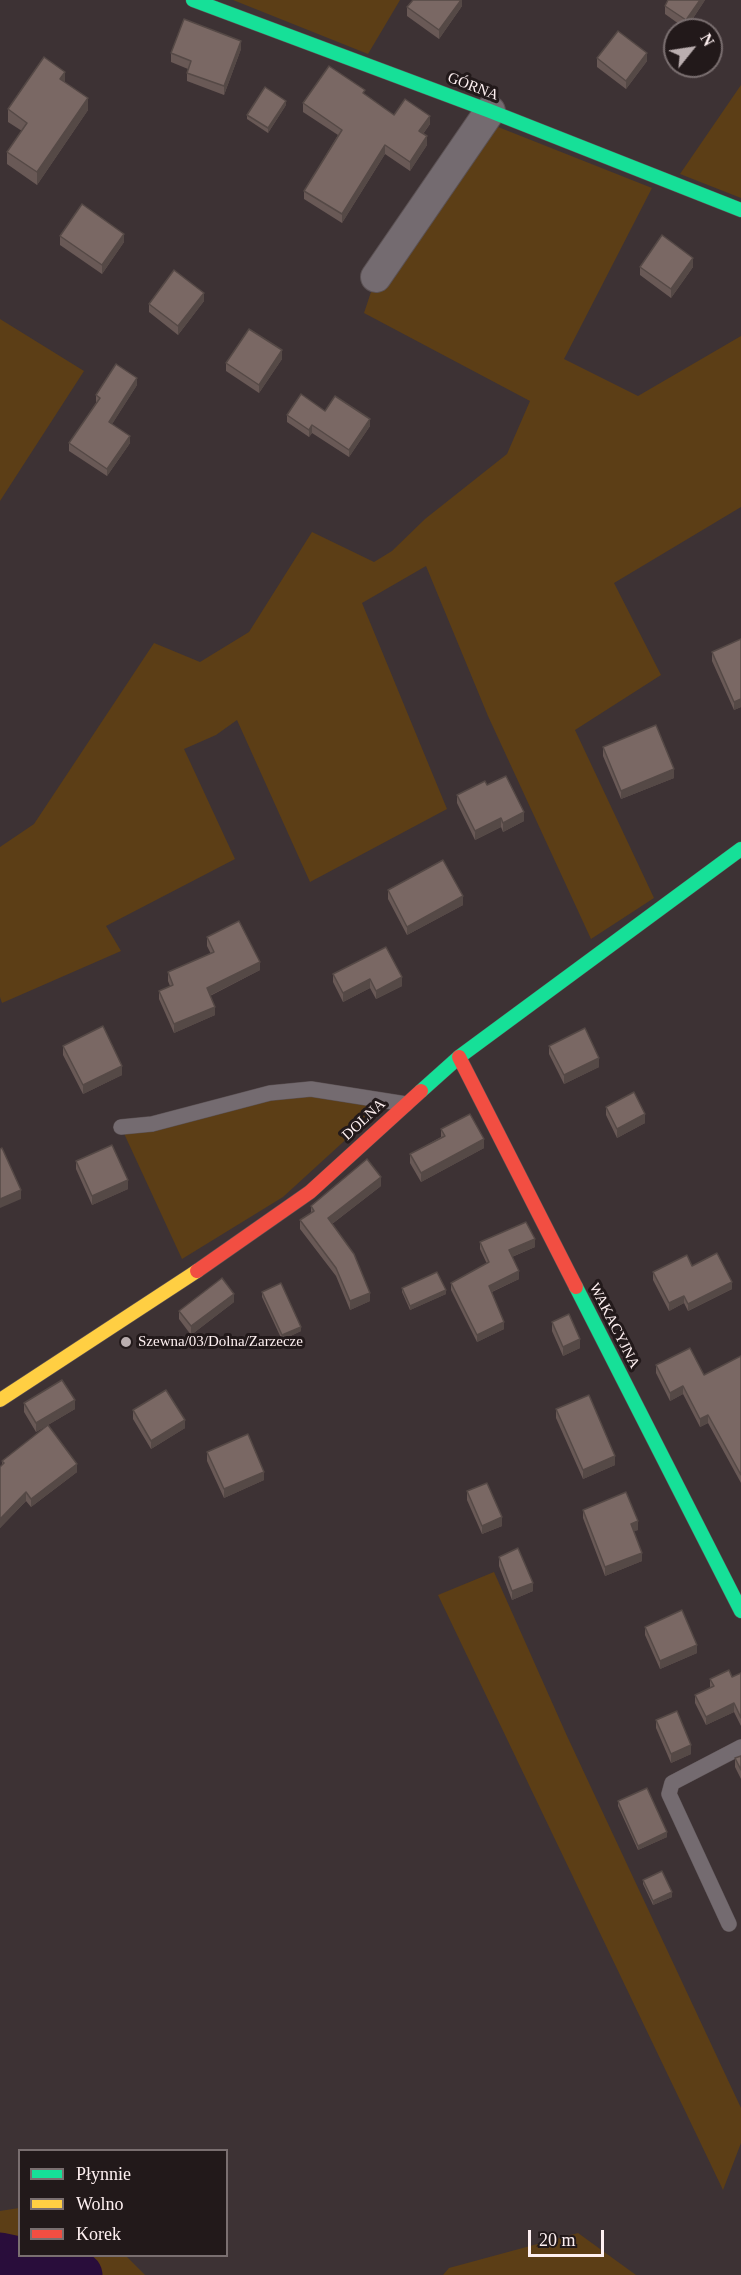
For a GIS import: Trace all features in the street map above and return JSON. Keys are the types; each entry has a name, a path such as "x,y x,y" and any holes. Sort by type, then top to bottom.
{"street":[{"name":"GÓRNA","path":"193,0 490,111 741,210"},
{"path":"376,277 490,111"},
{"name":"DOLNA","path":"0,1400 231,1248 310,1192 459,1057 741,849"},
{"name":"WAKACYJNA","path":"459,1057 741,1611"}],"lane":[{"path":"121,1127 152,1124 270,1093 310,1089 406,1104"},
{"path":"729,1924 669,1794 672,1783 741,1747"}],"shaded area":[{"path":"233,0 400,0 368,54"},
{"path":"741,85 741,198 680,174"},
{"path":"483,121 652,188 564,359 638,396 741,336 741,507 614,583 661,675 575,730 654,898 591,939 488,716 426,566 362,603 447,809 310,882 237,720 216,735 184,749 235,859 106,926 121,951 2,1003 0,997 0,847 34,824 154,643 200,662 249,632 312,532 374,562 392,551 425,519 507,454 530,401 364,313 376,277"},
{"path":"0,319 84,371 0,501"},
{"path":"270,1093 388,1101 283,1197 182,1259 121,1127"},
{"path":"494,1572 567,1736 741,2108 741,2143 723,2190 438,1595"},
{"path":"18,2208 18,2257 127,2257 145,2275 0,2275 0,2211"},
{"path":"578,2233 636,2275 443,2275 449,2268"}],"building":[{"path":"413,0 461,0 439,30 407,7"},
{"path":"668,0 700,0 687,18 683,18 665,6"},
{"path":"184,19 241,41 224,86 187,73 191,61 171,53"},
{"path":"618,31 647,53 626,81 597,58"},
{"path":"44,57 65,72 60,79 88,98 37,172 7,152 27,123 8,109"},
{"path":"329,66 365,90 363,93 394,115 405,99 430,116 419,131 427,136 410,162 385,145 342,214 304,191 342,130 303,103"},
{"path":"265,87 286,101 268,128 247,115"},
{"path":"82,204 124,234 102,265 60,236"},
{"path":"662,235 693,258 671,289 640,267"},
{"path":"174,270 204,293 178,326 149,304"},
{"path":"249,329 282,350 259,385 226,363"},
{"path":"116,364 137,378 109,422 130,436 107,469 69,443 100,398 96,395"},
{"path":"301,394 325,411 335,396 370,419 349,450 312,425 309,430 287,415"},
{"path":"741,639 741,699 734,702 712,652"},
{"path":"656,725 674,769 621,791 603,747"},
{"path":"506,776 524,812 503,823 501,818 475,831 457,795 485,781 487,785"},
{"path":"443,860 463,896 407,927 388,890"},
{"path":"239,921 260,962 207,988 215,1007 174,1024 159,991 173,985 168,972 214,952 207,937"},
{"path":"386,947 402,977 376,991 370,979 343,993 333,974"},
{"path":"103,1026 122,1066 83,1085 63,1046"},
{"path":"585,1028 599,1058 564,1075 549,1046"},
{"path":"634,1092 645,1114 617,1129 606,1107"},
{"path":"470,1114 484,1139 421,1173 410,1154 445,1136 441,1129"},
{"path":"112,1145 128,1180 92,1196 76,1161"},
{"path":"2,1148 21,1190 0,1199 0,1149"},
{"path":"367,1159 381,1177 328,1218 354,1254 370,1293 350,1301 336,1268 300,1220 314,1211 311,1206"},
{"path":"526,1222 535,1239 509,1250 519,1271 489,1286 504,1322 477,1335 451,1283 489,1262 480,1242"},
{"path":"717,1253 732,1282 688,1304 684,1296 669,1303 653,1272 687,1255 692,1266"},
{"path":"437,1272 446,1290 410,1306 402,1288"},
{"path":"222,1278 234,1294 191,1326 179,1311"},
{"path":"281,1283 301,1327 282,1335 262,1292"},
{"path":"569,1314 580,1339 563,1347 552,1322"},
{"path":"690,1348 704,1375 741,1356 741,1475 708,1415 700,1419 683,1386 670,1393 656,1365"},
{"path":"62,1380 75,1400 36,1423 24,1403"},
{"path":"166,1390 185,1420 151,1441 133,1410"},
{"path":"589,1395 615,1456 583,1470 556,1409"},
{"path":"48,1425 77,1464 31,1499 26,1492 0,1519 0,1467 4,1463 2,1461"},
{"path":"248,1434 264,1472 224,1489 207,1452"},
{"path":"487,1483 502,1517 482,1526 467,1491"},
{"path":"626,1492 638,1521 631,1524 642,1553 605,1567 583,1510"},
{"path":"518,1548 533,1583 512,1591 499,1557"},
{"path":"682,1610 697,1645 660,1661 645,1627"},
{"path":"729,1670 732,1677 741,1673 741,1718 734,1703 706,1717 695,1695 714,1686 710,1679"},
{"path":"677,1711 691,1745 671,1754 656,1720"},
{"path":"741,1756 741,1770 735,1758"},
{"path":"647,1788 667,1832 638,1846 618,1801"},
{"path":"662,1871 672,1892 653,1901 643,1880"}],"waterway":[{"path":"0,2255 75,2271 80,2275"}],"traffic: fast":[{"path":"193,0 490,111 741,210"},
{"path":"421,1091 459,1057 741,849"},
{"path":"576,1287 741,1611"}],"traffic: slow":[{"path":"0,1400 197,1271"}],"traffic: jam":[{"path":"459,1057 576,1287"},
{"path":"197,1271 310,1192 421,1091"}],"place":[{"name":"Szewna/03/Dolna/Zarzecze","path":"126,1342"}]}
